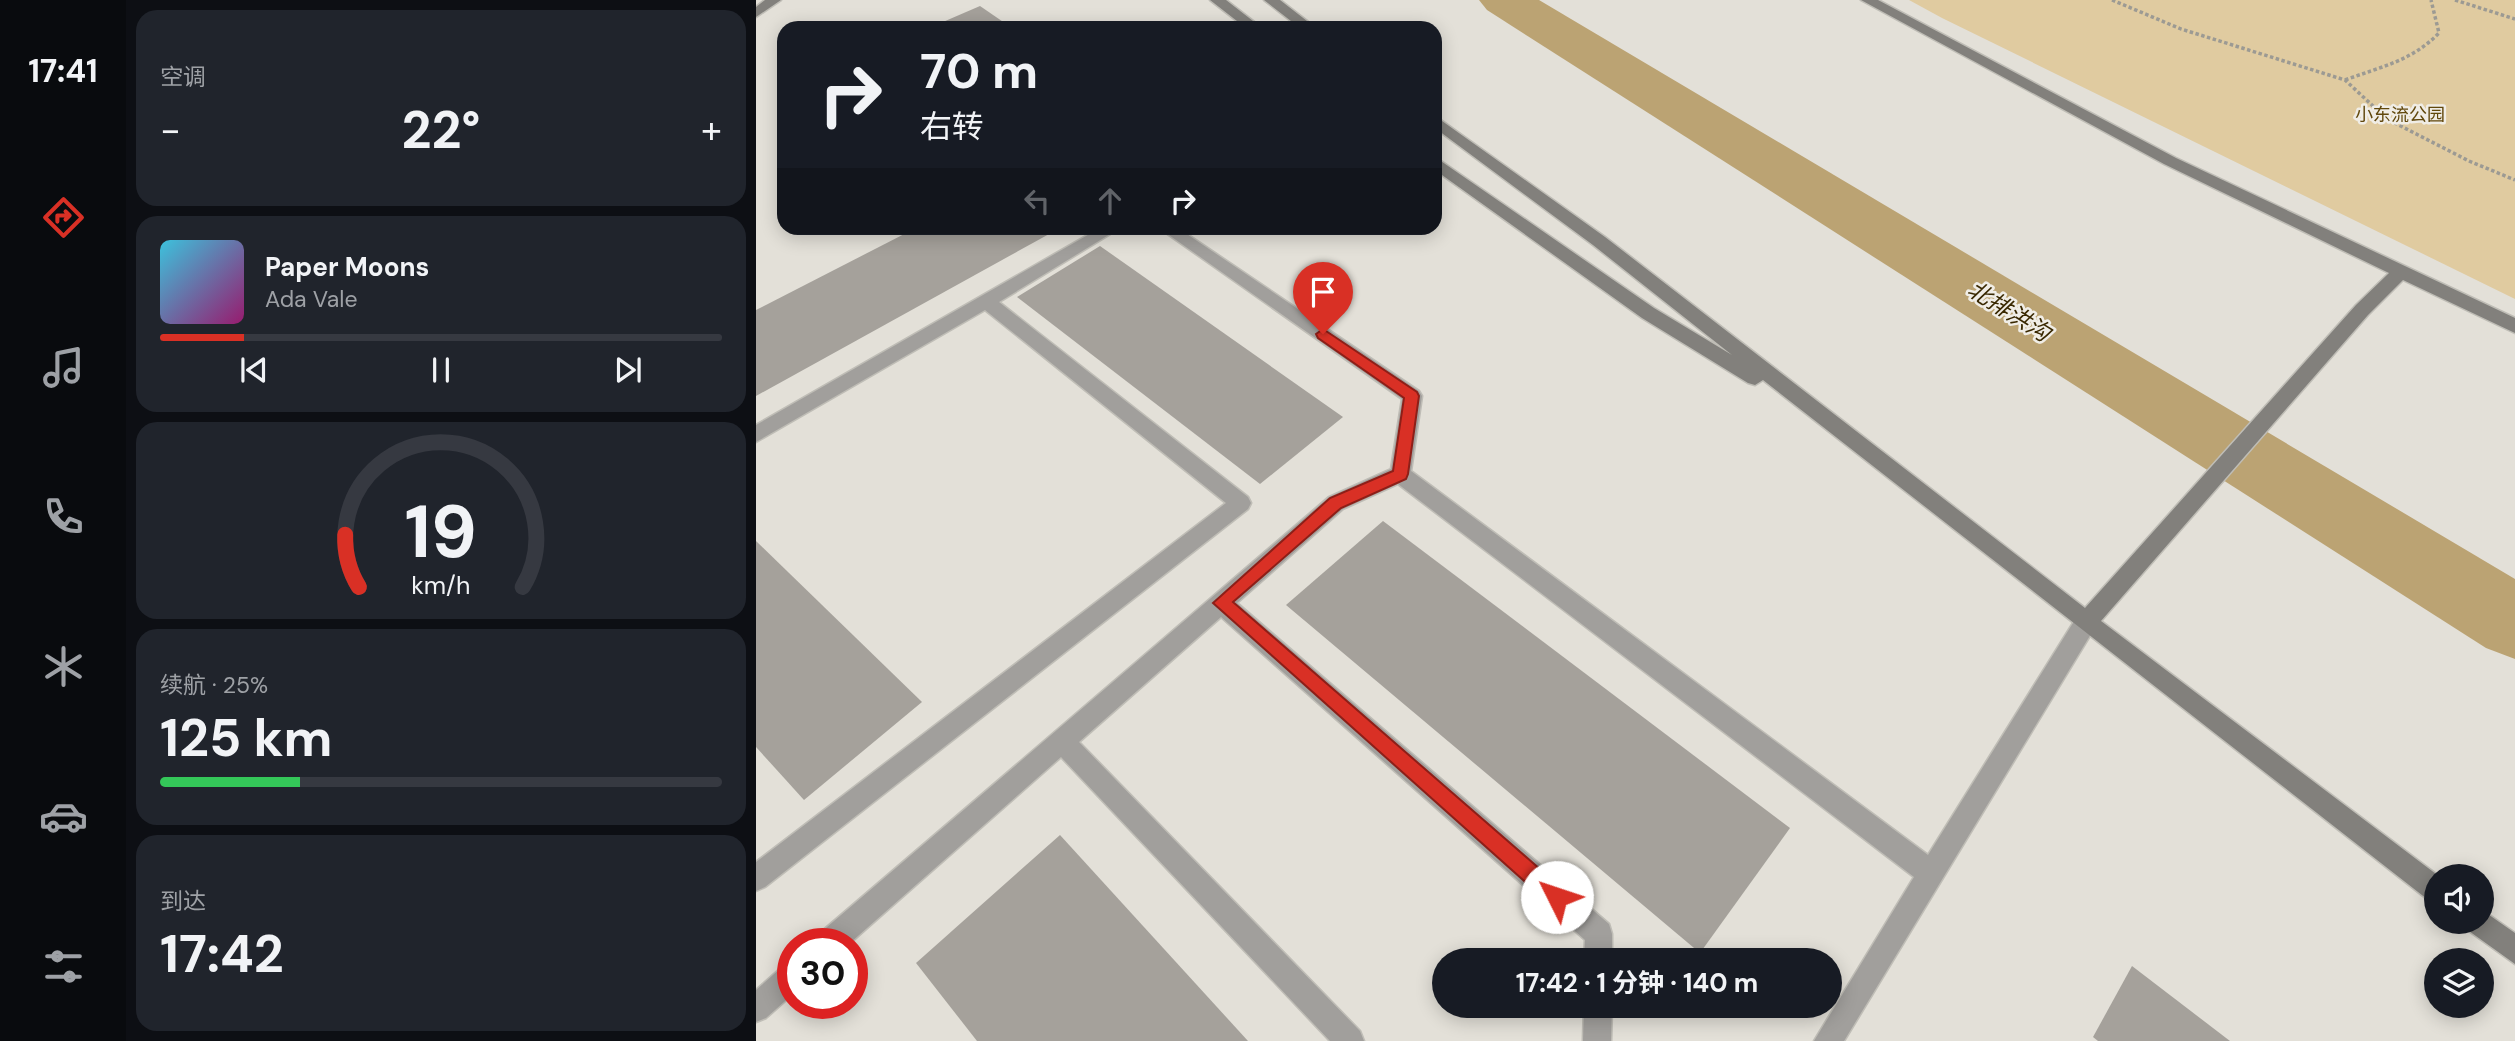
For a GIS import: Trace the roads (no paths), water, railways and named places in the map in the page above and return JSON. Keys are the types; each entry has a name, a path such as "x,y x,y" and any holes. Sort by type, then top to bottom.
{"main road":[{"path":"756,13 774,0"},
{"path":"1217,0 1246,21"},
{"path":"1270,0 1299,21"},
{"path":"1868,0 2171,161 2515,326"},
{"path":"1442,126 1599,241 2086,622 2424,881"},
{"path":"1442,167 1648,313 1832,424"},
{"path":"2086,622 2362,310 2401,271"},
{"path":"2494,934 2515,950"}],"street":[{"path":"756,434 1100,235"},
{"path":"1177,235 1412,396 1400,474"},
{"path":"756,878 1241,503 986,301"},
{"path":"847,928 1336,503 1400,474"},
{"path":"1400,474 1931,874"},
{"path":"1221,603 1599,934 1598,948"},
{"path":"1828,1041 2086,622"},
{"path":"1062,741 1350,1041"},
{"path":"756,1008 777,990"},
{"path":"1597,1041 1598,1018"}],"waterway":[{"name":"北排洪沟","path":"1504,0 2515,622"}],"park label":[{"name":"小东流公园","path":"2400,115"}]}
